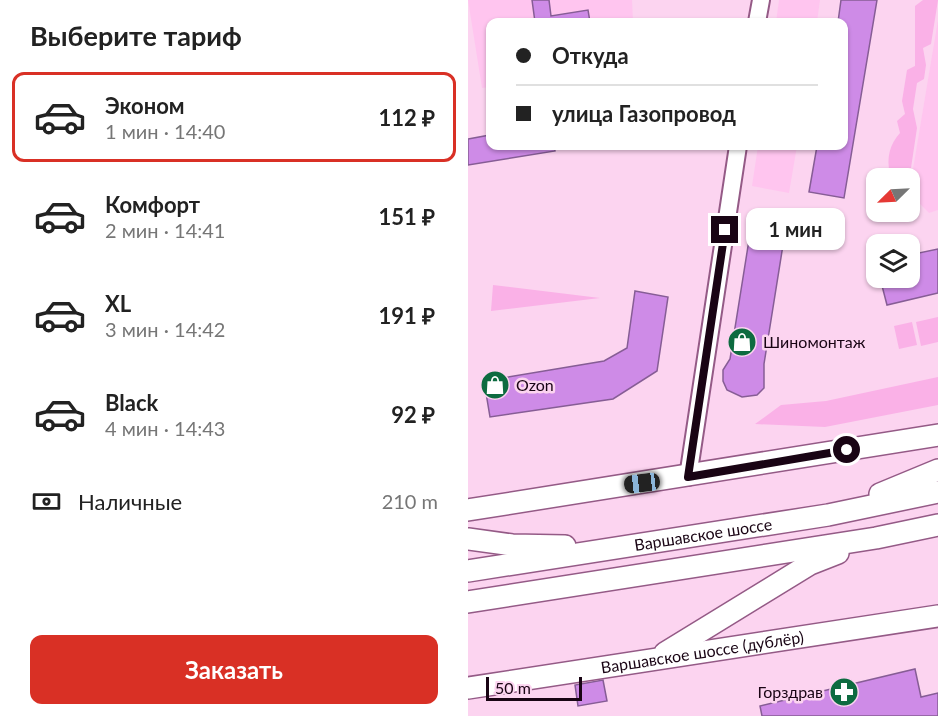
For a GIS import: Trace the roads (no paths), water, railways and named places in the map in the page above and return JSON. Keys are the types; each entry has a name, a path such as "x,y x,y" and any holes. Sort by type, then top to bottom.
{"main road":[{"path":"468,510 688,477 938,435"},
{"path":"828,515 938,470"},
{"name":"Варшавское шоссе","path":"468,571 828,515 938,492"},
{"name":"Варшавское шоссе","path":"468,602 876,538 938,525"},
{"path":"657,658 810,564 876,538"},
{"path":"468,539 512,545 620,547"},
{"name":"Варшавское шоссе (дублёр)","path":"468,688 938,616"}],"street":[{"path":"758,18 760,0"},
{"path":"688,477 737,150"}],"place":[{"name":"Шиномонтаж","path":"742,342"},
{"name":"Ozon","path":"495,385"},
{"name":"Горздрав","path":"844,692"}]}
